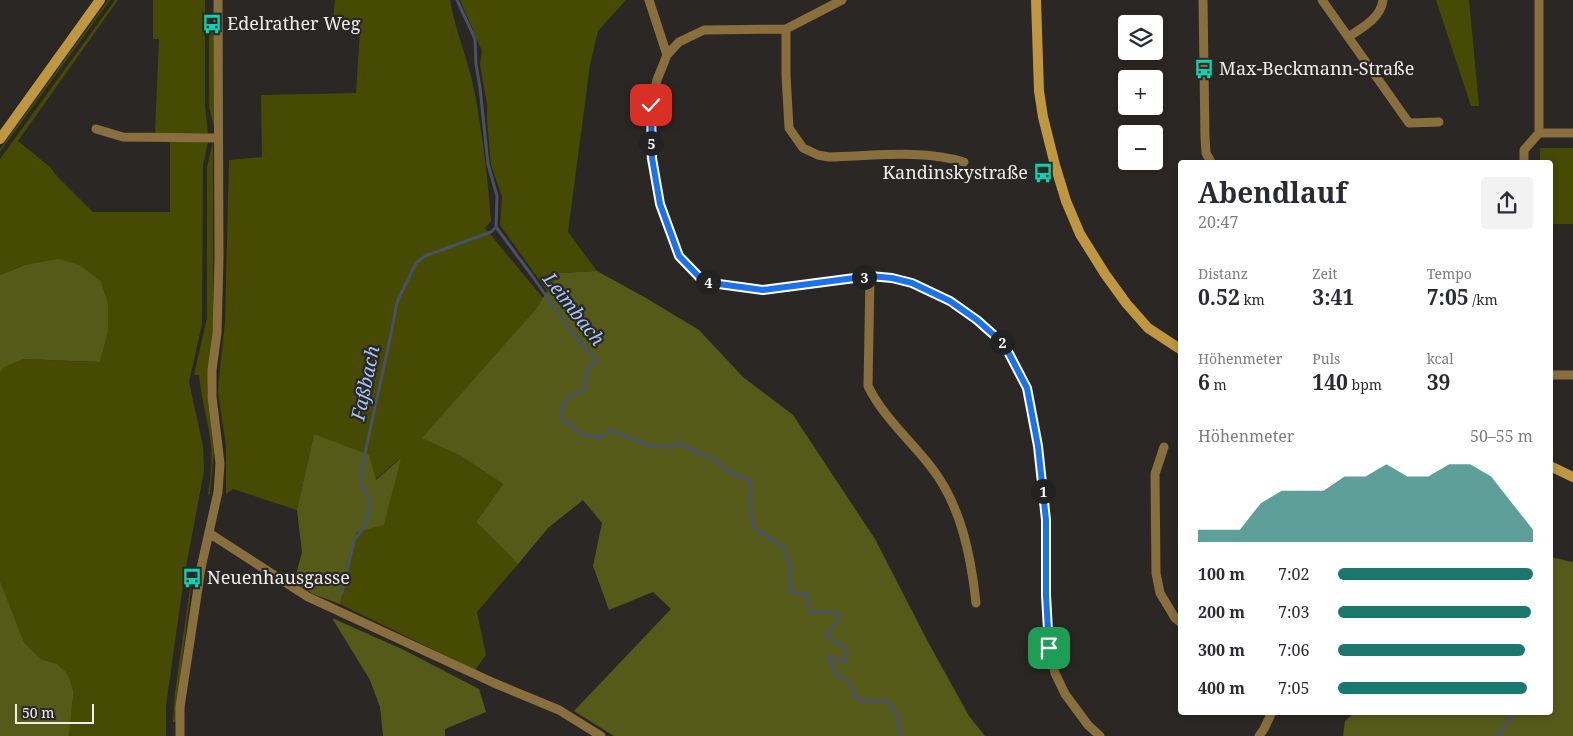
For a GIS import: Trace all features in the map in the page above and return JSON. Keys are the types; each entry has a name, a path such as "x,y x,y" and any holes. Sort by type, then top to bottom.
{"street":[{"path":"0,139 100,0"},
{"path":"180,736 180,707 201,568 218,492 220,463 212,397 217,333 219,258 218,0"},
{"path":"649,0 667,56"},
{"path":"842,0 786,30 704,30 679,42 667,56 657,80 651,105 652,158 660,204 679,256 704,282 763,290 870,276 892,278 912,283 950,301 977,320 1004,344 1027,388 1038,446 1046,520 1046,595 1049,648 1055,673 1065,694 1088,726 1100,736"},
{"path":"1036,0 1040,100 1055,165 1066,201 1080,234 1126,303 1148,328 1178,348"},
{"path":"1203,0 1205,138 1206,153 1209,160"},
{"path":"1322,0 1409,123 1439,122"},
{"path":"1348,37 1377,16 1383,6 1383,0"},
{"path":"1524,160 1524,150 1539,133 1539,0"},
{"path":"786,30 789,128 803,148 818,155 830,157 916,155 949,157 964,162"},
{"path":"96,129 123,137 218,138"},
{"path":"1539,133 1573,133"},
{"path":"870,276 868,386 875,401 932,468 954,504 963,530 976,603"},
{"path":"1553,375 1573,375"},
{"path":"1164,447 1155,474 1156,573 1160,593 1178,620"},
{"path":"1553,467 1573,469"},
{"path":"1553,467 1573,477"},
{"path":"209,533 308,597 494,683 559,710 601,736"},
{"path":"1259,736 1271,715"}],"shaded area":[{"path":"108,0 110,0 0,152 0,149"},
{"path":"115,0 118,0 18,141 50,167 93,212 170,212 170,141 208,141 203,166 202,324 189,382 203,446 204,471 184,578 166,706 166,736 69,736 73,690 69,677 57,664 41,659 24,642 0,581 0,372 3,367 24,359 100,362 108,332 108,303 101,281 80,265 25,265 0,275 0,159"},
{"path":"153,0 205,0 205,106 208,133 155,133 159,39 153,39"},
{"path":"335,0 450,0 474,89 480,121 491,221 485,228 543,298 535,310 423,438 461,456 503,484 476,522 518,564 477,612 486,655 475,670 340,604 357,532 400,458 375,480 314,434 297,510 233,489 226,494 226,446 218,393 225,322 229,160 262,157 261,95 356,93 360,31 332,29"},
{"path":"460,0 626,0 598,31 590,65 568,232 597,271 559,273 547,291 500,225 502,197 491,165 487,104 480,65 482,51"},
{"path":"1436,0 1469,0 1479,106 1471,106"},
{"path":"209,29 214,29 214,127 209,107"},
{"path":"213,141 213,323 207,392 214,453 210,494 208,494 211,445 199,375 194,375 207,318 207,167"},
{"path":"1540,148 1573,148 1573,224 1553,224 1553,160 1540,160"},
{"path":"191,581 176,722 173,722 175,692"}],"green space":[{"path":"58,259 80,265 101,281 108,303 108,332 100,362 24,359 4,367 0,372 0,275 25,265"},
{"path":"597,271 699,330 743,377 793,415 875,539 928,642 969,716 985,736 614,736 574,711 671,609 653,592 609,610 593,566 602,523 583,500 548,528 518,564 476,522 503,484 461,456 422,438 535,310 559,273"},
{"path":"314,434 369,455 376,480 401,458 384,525 357,532 340,604 313,594 294,582 302,552 297,510"},
{"path":"1553,558 1573,562 1573,736 1343,736 1345,721 1352,715 1553,715"},
{"path":"0,581 24,642 41,659 57,664 69,677 73,698 69,736 0,736"},
{"path":"332,618 404,650 479,689 486,712 445,729 445,736 383,736 380,707 370,680"}],"waterway":[{"name":"Leimbach","path":"457,0 475,39 476,64 488,164 497,196 496,227 569,329 598,362 587,369 585,389 572,395 562,405 561,418 582,434 601,438 609,430 648,445 662,447 679,444 714,459 729,472 751,481 750,498 753,527 784,548 790,566 790,592 807,594 810,612 838,613 838,621 826,636 846,648 845,662 828,657 836,674 849,682 857,699 887,701 898,716 900,736"},
{"name":"Faßbach","path":"342,593 354,541 365,525 371,502 361,485 362,467 397,302 416,263 425,256 491,232 496,227"},
{"path":"1497,736 1514,715"}],"place":[{"name":"Edelrather Weg","path":"212,24"},
{"name":"Max-Beckmann-Straße","path":"1204,69"},
{"name":"Kandinskystraße","path":"1043,173"},
{"name":"Neuenhausgasse","path":"192,578"}],"route":[{"path":"651,105 652,158 660,204 679,256 704,282 763,290 870,276 892,278 912,283 950,301 977,320 1004,344 1027,388 1034,416 1046,520 1046,595 1049,648"}]}
